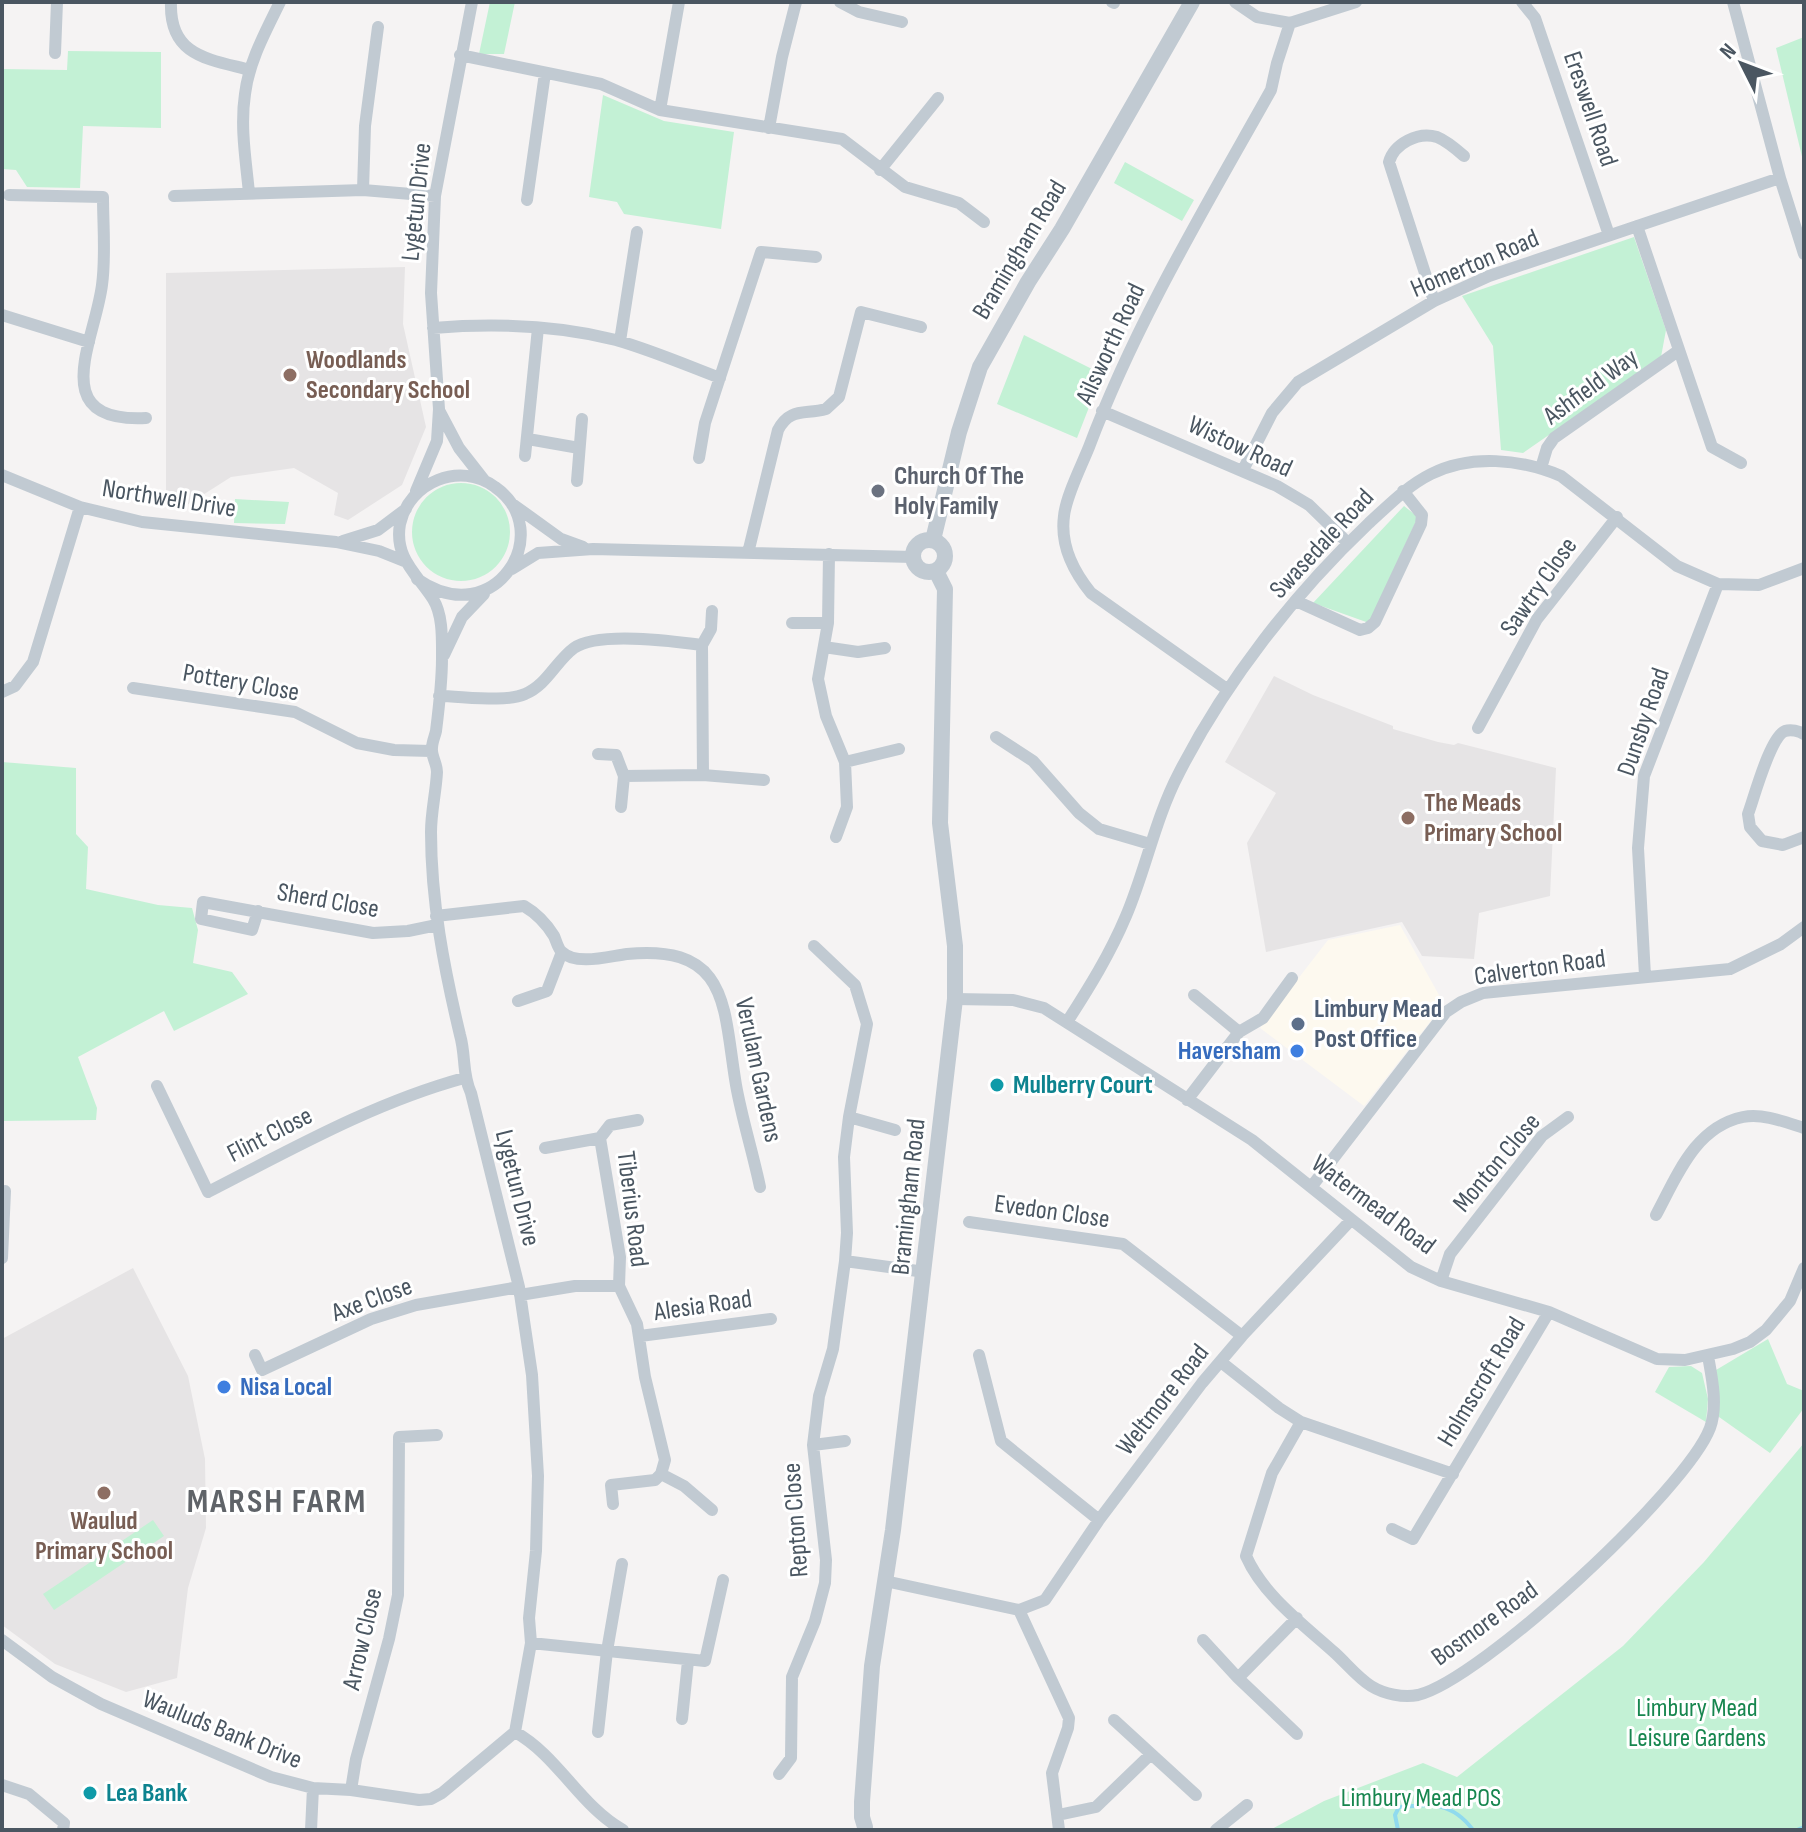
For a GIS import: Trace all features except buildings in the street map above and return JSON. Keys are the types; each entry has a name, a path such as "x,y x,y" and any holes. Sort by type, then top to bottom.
{"street":[{"path":"55,53 57,2"},
{"path":"171,2 173,30 180,42 193,53 209,60 250,70"},
{"path":"249,193 243,115 250,70 280,2"},
{"name":"Lygetun Drive","path":"439,409 431,262 435,196 472,2"},
{"path":"660,110 679,2"},
{"path":"769,128 796,2"},
{"path":"840,2 859,12 902,22"},
{"name":"Bramingham Road","path":"933,540 959,432 980,367 1192,2"},
{"path":"1235,2 1257,17 1290,23 1356,2"},
{"name":"Ereswell Road","path":"1522,2 1535,18 1609,235"},
{"path":"1733,2 1780,178 1804,254"},
{"name":"Ailsworth Road","path":"1228,690 1091,593 1074,572 1065,546 1064,514 1102,411 1166,280 1271,90 1290,23"},
{"path":"363,190 365,126 378,27"},
{"path":"460,55 601,84 660,110 842,139 905,187 959,203 984,222"},
{"path":"527,200 545,73"},
{"path":"880,170 938,98"},
{"path":"1434,301 1389,162 1398,146 1421,136 1434,136 1464,156"},
{"name":"Homerton Road","path":"1243,470 1272,413 1298,382 1434,301 1489,276 1780,178"},
{"path":"174,196 363,190 435,196"},
{"path":"9,195 103,197 103,280 81,372 83,387 90,401 110,415 122,419 146,418"},
{"name":"Ashfield Way","path":"1637,226 1712,447 1741,463"},
{"path":"620,341 637,232"},
{"path":"699,458 705,423 761,252 816,257"},
{"path":"748,553 778,430 789,415 826,409 839,397 861,312 921,327"},
{"path":"2,315 89,342"},
{"path":"433,328 505,325 593,335 620,341 720,378"},
{"path":"525,456 538,328"},
{"name":"Ashfield Way","path":"1541,468 1547,448 1554,438 1678,351"},
{"path":"439,409 459,448 485,480 511,503 518,519 520,537 510,570"},
{"path":"404,561 400,526 428,468 437,441 439,409"},
{"name":"Wistow Road","path":"1102,411 1277,486 1309,505 1348,543"},
{"path":"577,481 582,419"},
{"path":"528,439 579,448"},
{"name":"Swasedale Road","path":"1067,1022 1092,983 1127,914 1150,844 1178,775 1228,690 1296,601 1348,543 1403,491 1433,473 1467,462 1504,462 1541,468 1561,476 1677,566 1718,584 1759,585 1804,568"},
{"name":"Northwell Drive","path":"2,475 80,507 142,522 336,542 379,551 404,561"},
{"path":"414,496 429,484 447,477 466,475 485,480"},
{"path":"1296,601 1360,630 1375,622 1421,524 1422,515 1403,491"},
{"path":"511,503 561,539 593,549 913,557"},
{"path":"2,692 15,686 33,662 80,507"},
{"name":"Northwell Drive","path":"336,542 378,530 406,509"},
{"name":"Sawtry Close","path":"1478,728 1537,619 1617,517"},
{"path":"933,540 941,545 946,554 943,564 936,571 921,570 913,557 919,544 933,540"},
{"name":"Lygetun Drive","path":"442,660 462,617 510,570 538,553 593,549"},
{"path":"829,554 828,623 818,679 821,697 845,762 847,807 836,837"},
{"name":"Lygetun Drive","path":"404,561 434,600 440,617 442,660 431,751 437,768 431,830 437,920 446,979 466,1055 464,1078 471,1093 520,1291 532,1375 538,1476 536,1551 528,1626 531,1643 515,1732"},
{"name":"Bramingham Road","path":"867,1829 862,1817 862,1802 872,1666 925,1272 955,999 955,946 940,823 945,589 936,571"},
{"name":"Lygetun Drive","path":"417,579 433,591 453,596 474,595 492,587"},
{"name":"Dunsby Road","path":"1645,976 1638,848 1644,776 1718,584"},
{"path":"703,775 702,645 711,629 712,611"},
{"path":"792,623 828,623"},
{"path":"439,696 514,698 526,694 538,686 575,647 596,639 669,640 702,645"},
{"path":"824,647 858,652 885,648"},
{"name":"Pottery Close","path":"133,688 295,712 357,743 394,750 431,751"},
{"path":"1804,734 1797,730 1785,731 1774,741 1748,814 1750,827 1762,841 1783,845 1804,837"},
{"path":"996,737 1033,761 1079,813 1099,829 1150,844"},
{"path":"845,762 899,749"},
{"path":"598,754 616,755 624,776 621,807"},
{"path":"624,776 703,775 764,780"},
{"path":"437,920 524,906 536,913 562,952 547,991 518,1001"},
{"name":"Sherd Close","path":"258,911 373,933 408,931 437,920"},
{"name":"Calverton Road","path":"1312,1186 1415,1050 1446,1012 1461,1002 1483,993 1730,969 1781,944 1804,927"},
{"name":"Repton Close","path":"779,1774 791,1758 792,1677 815,1621 825,1583 826,1560 813,1445 819,1396 833,1349 845,1261 844,1157 867,1024 855,985 814,946"},
{"name":"Verulam Gardens","path":"562,952 578,959 654,952 670,954 687,960 715,984 724,1002 737,1092 760,1187"},
{"path":"1187,1100 1239,1032 1263,1018 1292,978"},
{"path":"1194,995 1239,1032"},
{"name":"Watermead Road","path":"955,999 1013,1000 1044,1008 1252,1140 1411,1267 1441,1281 1549,1312 1657,1359 1685,1360 1742,1346 1766,1330 1790,1301 1804,1268"},
{"name":"Flint Close","path":"157,1086 208,1192 360,1114 418,1091 464,1078"},
{"path":"1656,1215 1686,1158 1700,1140 1721,1125 1745,1116 1768,1118 1804,1128"},
{"path":"849,1117 895,1130"},
{"name":"Monton Close","path":"1441,1281 1450,1254 1542,1136 1568,1117"},
{"name":"Tiberius Road","path":"545,1148 600,1138 610,1125 638,1120"},
{"name":"Tiberius Road","path":"600,1138 620,1257 619,1286"},
{"path":"2,1258 5,1191"},
{"name":"Weltmore Road","path":"1019,1610 1045,1600 1099,1520 1202,1383 1351,1220"},
{"name":"Evedon Close","path":"969,1222 1123,1244 1242,1336"},
{"path":"845,1261 925,1272"},
{"name":"Alesia Road","path":"520,1291 619,1286 631,1307 640,1336 645,1377 665,1460 661,1474"},
{"name":"Axe Close","path":"255,1355 262,1370 371,1319 416,1305 520,1291"},
{"name":"Holmscroft Road","path":"1392,1529 1413,1539 1549,1312"},
{"name":"Alesia Road","path":"640,1336 771,1319"},
{"path":"979,1355 1001,1441 1099,1520"},
{"name":"Bosmore Road","path":"1301,1422 1272,1473 1246,1556 1254,1574 1370,1686 1390,1695 1417,1695 1457,1677 1556,1601 1621,1538 1682,1471 1701,1447 1711,1427 1714,1399 1708,1356"},
{"name":"Holmscroft Road","path":"1221,1362 1301,1422 1453,1474"},
{"name":"Arrow Close","path":"351,1790 356,1759 398,1595 399,1437 437,1435"},
{"name":"Repton Close","path":"813,1445 845,1441"},
{"path":"613,1504 611,1485 655,1480 661,1474 684,1486 712,1510"},
{"path":"598,1732 607,1651 622,1564"},
{"path":"531,1643 705,1661 723,1580"},
{"path":"885,1581 1019,1610 1069,1718 1053,1767 1059,1830"},
{"path":"1238,1678 1297,1618"},
{"name":"Wauluds Bank Drive","path":"2,1640 52,1677 101,1704 271,1777 313,1788 431,1799 515,1732"},
{"path":"1203,1640 1297,1734"},
{"path":"682,1719 688,1661"},
{"path":"1114,1720 1196,1795"},
{"path":"515,1732 532,1741 601,1816 623,1830"},
{"path":"1058,1815 1096,1807 1151,1754"},
{"path":"2,1785 29,1794 64,1823 63,1830"},
{"path":"311,1830 313,1788"},
{"path":"1216,1830 1247,1805"}],"shaded area":[{"name":"Woodlands Secondary School","path":"405,267 403,324 426,427 402,485 348,520 334,515 338,493 294,468 231,477 187,505 166,508 166,273"},
{"name":"The Meads Primary School","path":"1274,676 1313,695 1393,726 1393,729 1556,768 1550,896 1479,913 1474,959 1422,956 1402,922 1266,952 1247,843 1276,793 1225,762"},
{"path":"1400,925 1444,1004 1364,1106 1260,1028 1328,940"},
{"name":"Waulud Primary School","path":"133,1268 188,1376 205,1459 206,1528 188,1588 177,1678 126,1692 55,1664 2,1625 2,1339"}],"green space":[{"path":"490,2 515,2 504,54 479,54"},
{"path":"1804,37 1804,165 1776,48"},
{"path":"68,51 161,52 161,128 83,126 80,188 27,187 16,170 2,169 2,69 67,70"},
{"path":"603,95 664,121 734,132 721,229 624,214 617,202 589,197"},
{"path":"1125,162 1194,200 1182,221 1114,183"},
{"path":"1634,237 1666,330 1661,357 1523,453 1501,450 1493,346 1462,296"},
{"path":"1024,335 1102,374 1077,438 997,404"},
{"path":"461,483 480,487 496,497 506,513 510,532 506,551 496,567 480,577 461,581 442,577 426,567 416,551 412,532 416,513 426,497 442,487"},
{"path":"235,499 289,502 285,524 234,523"},
{"path":"1404,506 1418,517 1369,623 1313,603"},
{"path":"2,762 76,768 76,834 88,847 86,889 158,905 192,908 198,930 193,963 232,972 248,994 174,1031 164,1011 78,1057 97,1108 96,1120 2,1121"},
{"path":"1768,1339 1787,1384 1804,1391 1804,1408 1770,1453 1719,1417 1716,1370"},
{"path":"1691,1366 1702,1373 1708,1399 1706,1422 1655,1392 1669,1367"},
{"name":"Limbury Mead Leisure Gardens","path":"1804,1443 1804,1830 1270,1830 1324,1801 1423,1763 1457,1777 1623,1646 1704,1562"},
{"path":"153,1520 164,1536 54,1610 43,1594"}],"waterway":[{"path":"1398,1830 1395,1815 1399,1807 1422,1805 1449,1810 1473,1830"},
{"path":"1797,1830 1804,1827"}],"place":[{"name":"Woodlands Secondary School","path":"290,375"},
{"name":"Church Of The Holy Family","path":"878,491"},
{"name":"The Meads Primary School","path":"1408,818"},
{"name":"Limbury Mead Post Office","path":"1298,1024"},
{"name":"Haversham","path":"1297,1051"},
{"name":"Mulberry Court","path":"997,1085"},
{"name":"Nisa Local","path":"224,1387"},
{"name":"Waulud Primary School","path":"104,1493"},
{"name":"Lea Bank","path":"90,1793"}],"district":[{"name":"MARSH FARM","path":"277,1501"}],"park label":[{"name":"Limbury Mead POS","path":"1421,1798"}]}
